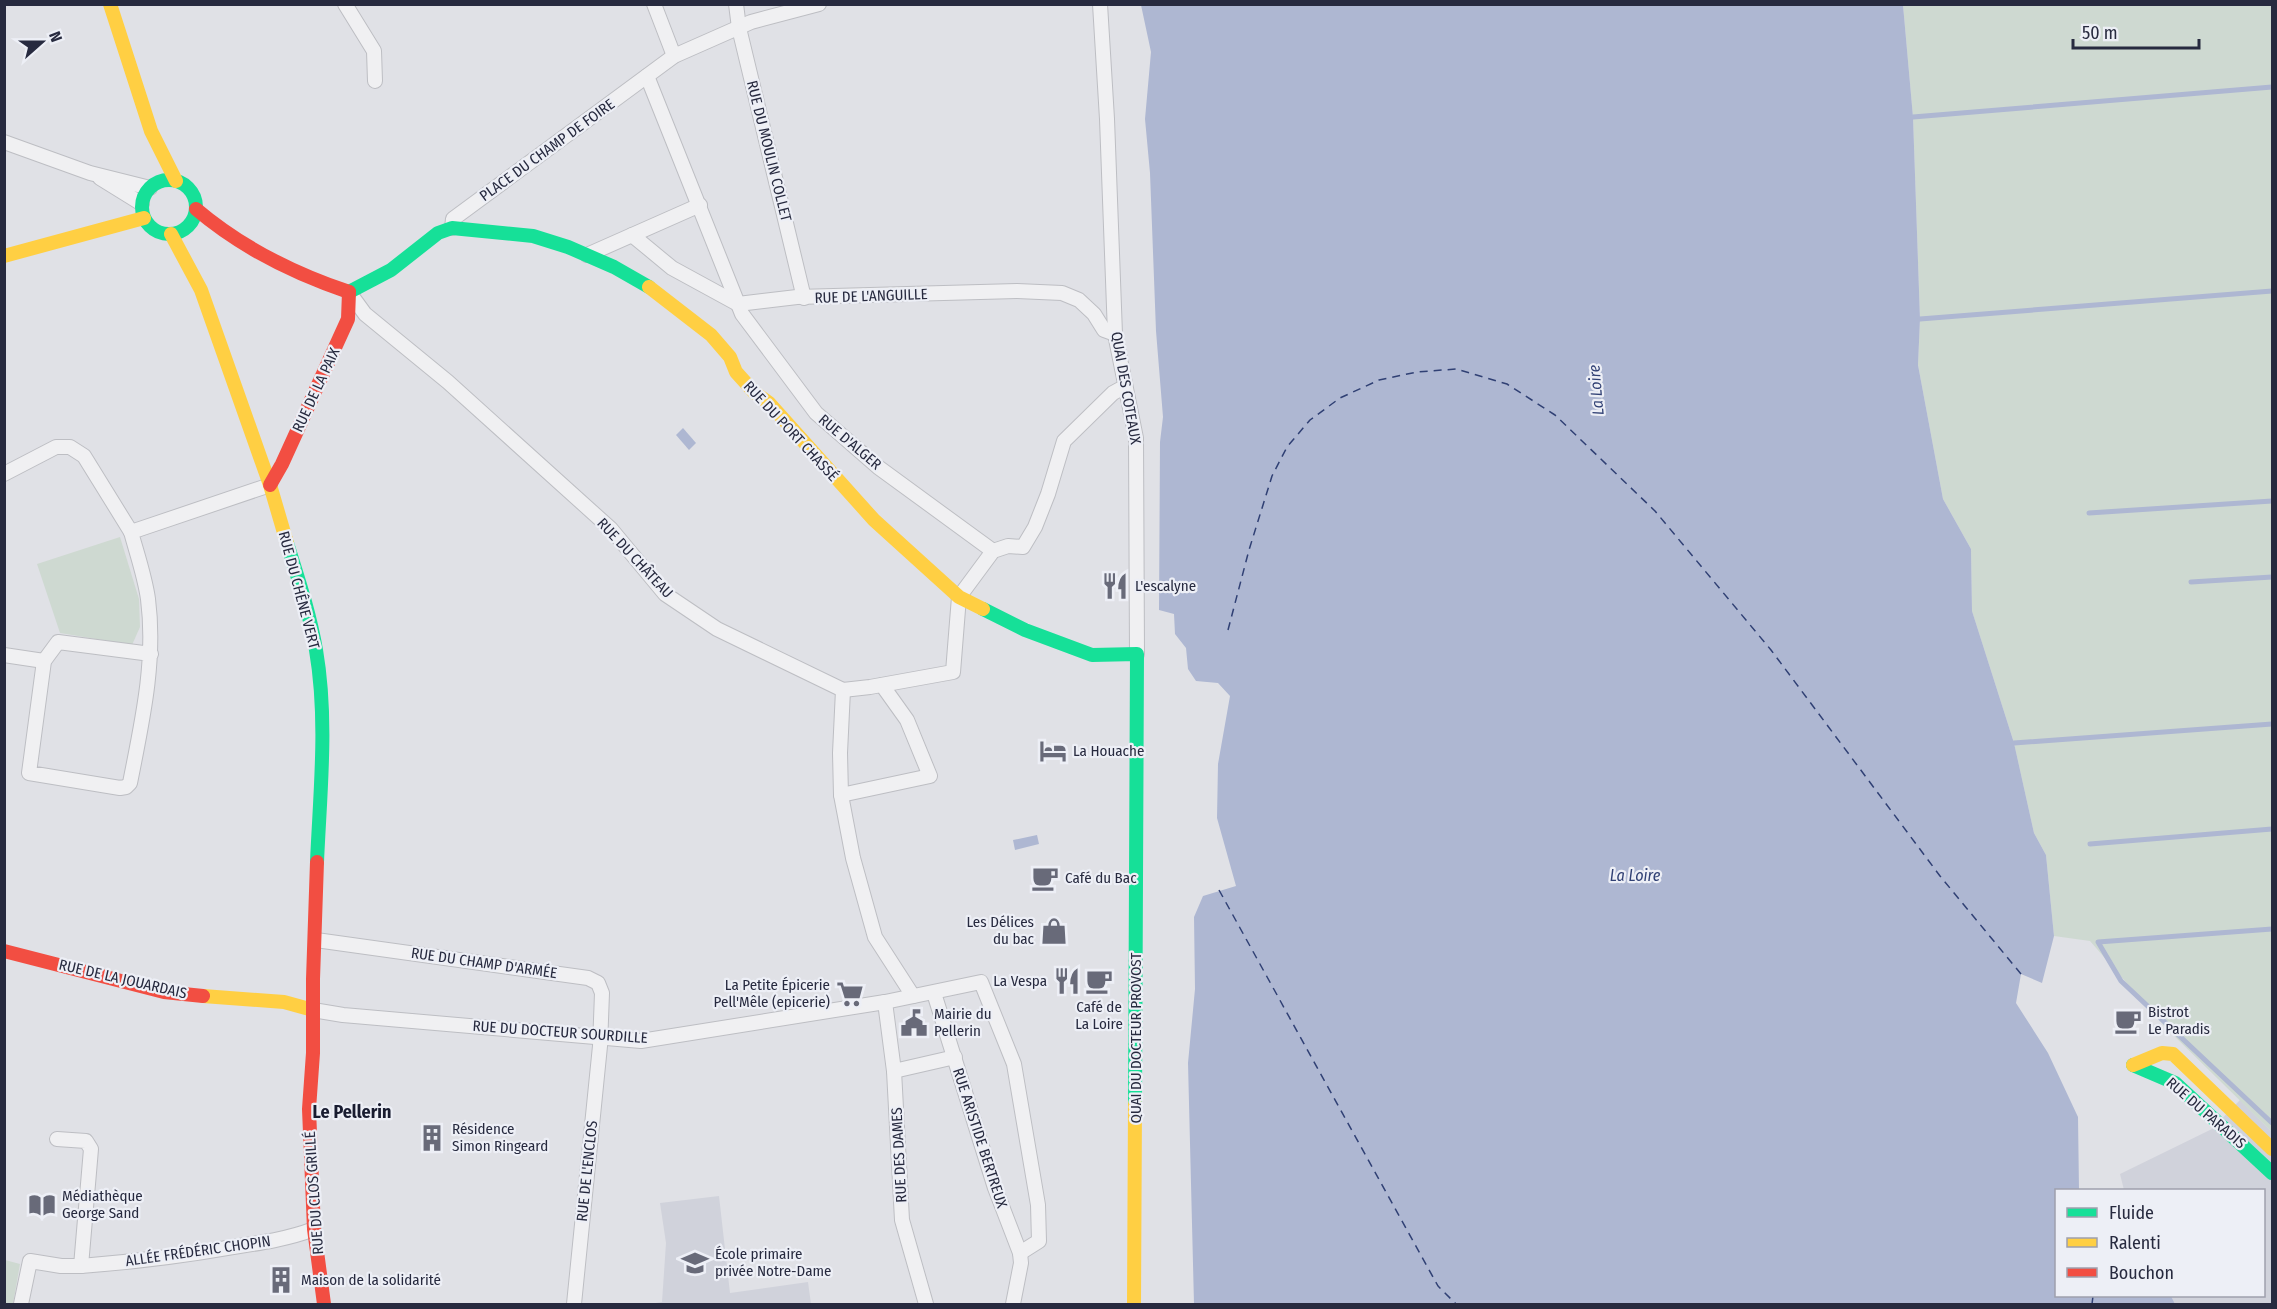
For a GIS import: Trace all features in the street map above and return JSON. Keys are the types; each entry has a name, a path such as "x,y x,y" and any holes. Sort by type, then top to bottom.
{"main road":[{"path":"110,4 151,131 176,181"},
{"path":"151,131 153,185"},
{"path":"162,180 176,181 189,188 196,209 188,226 171,234 155,230 144,218 142,204 153,185 162,180"},
{"path":"196,209 218,230 250,250 308,279 349,292 391,270 438,233 452,228"},
{"path":"4,256 144,218"},
{"path":"188,226 211,237 250,250"},
{"name":"RUE DU CHÊNE VERT","path":"188,226 201,290 270,485 307,609 316,650 321,690 322,742 313,1010"},
{"name":"RUE DU PORT CHASSÉ","path":"452,228 533,236 587,255 640,281 711,335 730,357 736,372 754,392 769,403 874,520 959,597 1025,630 1092,655 1137,654"},
{"name":"RUE DU CHÊNE VERT","path":"171,234 201,290"},
{"name":"RUE DE LA PAIX","path":"270,485 282,464 348,319 349,292"},
{"name":"QUAI DES COTEAUX","path":"1137,654 1137,772"},
{"name":"QUAI DU DOCTEUR PROVOST","path":"1134,1305 1137,772"},
{"name":"RUE DE LA JOUARDAIS","path":"4,951 164,992 236,1000 284,1002 313,1010"},
{"name":"RUE DU CLOS GRILLÉ","path":"313,1010 309,1109 314,1229 324,1305"},
{"name":"RUE DU PARADIS","path":"2272,1149 2173,1054 2162,1053 2133,1065 2175,1083 2272,1173"}],"street":[{"path":"345,4 374,51 375,81"},
{"path":"654,4 674,56"},
{"name":"RUE DU MOULIN COLLET","path":"736,4 739,28 804,298"},
{"name":"PLACE DU CHAMP DE FOIRE","path":"452,228 453,219 674,56 751,22 819,4"},
{"name":"QUAI DES COTEAUX","path":"1100,4 1107,119 1114,334 1137,447 1137,654"},
{"path":"647,76 738,304"},
{"path":"4,142 90,173 153,185"},
{"path":"90,173 142,204"},
{"path":"587,255 700,205"},
{"path":"632,235 672,268 738,304"},
{"name":"RUE DE L'ANGUILLE","path":"738,304 804,298 1017,291 1062,293 1079,300 1094,314 1104,330 1114,334"},
{"name":"RUE DU CHÂTEAU","path":"349,292 365,314 448,382 611,529 665,594 717,629 843,690"},
{"name":"RUE D'ALGER","path":"738,304 742,314 816,413 878,467 993,551"},
{"path":"1020,1252 1039,1241 1038,1205 1014,1064 981,982 913,996 874,937 853,858 841,795 843,690 953,672 959,597 993,551 1008,546 1023,548 1048,494 1065,441 1113,393 1124,387"},
{"path":"4,474 56,447 70,447 84,456 131,532 148,598 151,654 145,711 130,783 120,788 29,773 45,661 58,642 151,654"},
{"path":"131,532 270,485"},
{"path":"4,655 45,661"},
{"path":"841,795 930,776 907,720 882,685"},
{"name":"RUE DU CHAMP D'ARMÉE","path":"316,940 588,978 598,983 602,993 600,1036"},
{"name":"RUE ARISTIDE BERTREUX","path":"934,993 995,1188 1020,1252 1021,1263 1013,1305"},
{"name":"RUE DU DOCTEUR SOURDILLE","path":"313,1010 343,1015 641,1041 913,996"},
{"name":"RUE DES DAMES","path":"885,1002 894,1071 902,1220 926,1305"},
{"name":"RUE DE L'ENCLOS","path":"574,1305 600,1036"},
{"path":"894,1071 955,1057"},
{"path":"57,1139 86,1141 91,1149 81,1266"},
{"name":"ALLÉE FRÉDÉRIC CHOPIN","path":"21,1305 30,1261 61,1266 81,1266 197,1253 261,1243 314,1229"}],"shaded area":[{"path":"1903,5 2272,5 2272,1132 2165,1027 2090,941 2054,936 2046,855 2034,833 2014,743 1972,611 1971,549 1943,499 1918,365 1920,319 1913,117"},
{"path":"120,537 139,599 140,627 132,645 60,633 37,564"},
{"path":"2240,1100 2272,1132 2272,1304 2175,1304 2172,1297 2265,1297 2265,1189 2124,1189 2120,1174 2212,1129"},
{"name":"École primaire privée Notre-Dame","path":"719,1196 730,1293 808,1282 811,1304 649,1304 662,1302 666,1243 660,1203"},
{"path":"5,1260 20,1264 13,1304 5,1304"}],"water":[{"name":"La Loire","path":"1141,5 1903,5 1913,117 1920,319 1918,365 1943,499 1971,549 1972,611 2014,743 2034,833 2046,855 2054,936 2042,983 2021,974 2016,1003 2048,1053 2078,1117 2079,1189 2055,1189 2055,1297 2172,1297 2175,1304 1194,1304 1188,1063 1195,989 1194,917 1203,896 1236,886 1217,818 1218,764 1230,696 1218,683 1196,681 1188,669 1186,648 1175,634 1174,614 1159,610 1160,442 1163,417 1156,331 1150,173 1145,119 1151,52"},
{"path":"683,428 696,443 689,450 676,435"},
{"path":"1037,835 1039,844 1015,850 1013,840"}],"waterway":[{"path":"1913,117 2272,87"},
{"path":"1920,319 2272,291"},
{"path":"2089,513 2272,501"},
{"path":"2191,582 2272,577"},
{"path":"2014,743 2272,724"},
{"path":"2090,844 2272,829"},
{"path":"2272,929 2098,942 2121,981 2272,1123"}],"ferry route":[{"path":"1228,630 1272,476 1287,447 1310,420 1340,398 1379,380 1417,372 1456,369 1507,384 1555,415 1655,511 1771,650 1940,876 2021,974"},
{"path":"1219,890 1438,1286 1456,1304"},
{"path":"2092,1304 2093,1297"}],"traffic: fast":[{"path":"169,180 179,182 188,188 194,197 196,207 194,217 188,226 179,232 169,234 159,232 150,226 144,217 142,207 144,197 150,188 159,182 169,180"},
{"path":"349,292 391,270 438,233 452,228 533,236 568,247 614,267 649,287"},
{"path":"287,543 310,623 320,676 322,756 317,862"},
{"path":"983,609 1025,630 1092,655 1137,654 1135,1104"},
{"path":"2133,1065 2175,1083 2272,1173"}],"traffic: slow":[{"path":"110,4 151,131 176,181"},
{"path":"4,256 144,218"},
{"path":"171,234 201,290 270,485 287,543"},
{"path":"649,287 711,335 730,357 736,372 754,392 769,403 874,520 959,597 983,609"},
{"path":"203,996 284,1002 313,1010"},
{"path":"2133,1065 2162,1053 2173,1054 2272,1149"},
{"path":"1134,1304 1135,1104"}],"traffic: jam":[{"path":"196,209 231,236 268,258 349,292"},
{"path":"270,485 282,464 348,319 349,292"},
{"path":"317,862 313,1053 309,1109 314,1229 324,1304"},
{"path":"4,951 164,992 203,996"}],"place":[{"name":"L'escalyne","path":"1115,586"},
{"name":"La Houache","path":"1053,751"},
{"name":"Café du Bac","path":"1045,878"},
{"name":"Les Délices du bac","path":"1054,931"},
{"name":"La Vespa","path":"1067,981"},
{"name":"Café de La Loire","path":"1099,981"},
{"name":"La Petite Épicerie Pell'Mêle (epicerie)","path":"850,994"},
{"name":"Bistrot Le Paradis","path":"2128,1021"},
{"name":"Mairie du Pellerin","path":"914,1023"},
{"name":"Résidence Simon Ringeard","path":"432,1138"},
{"name":"Médiathèque George Sand","path":"42,1205"},
{"name":"École primaire privée Notre-Dame","path":"695,1263"},
{"name":"Maison de la solidarité","path":"281,1280"}],"district":[{"name":"Le Pellerin","path":"352,1112"}]}
